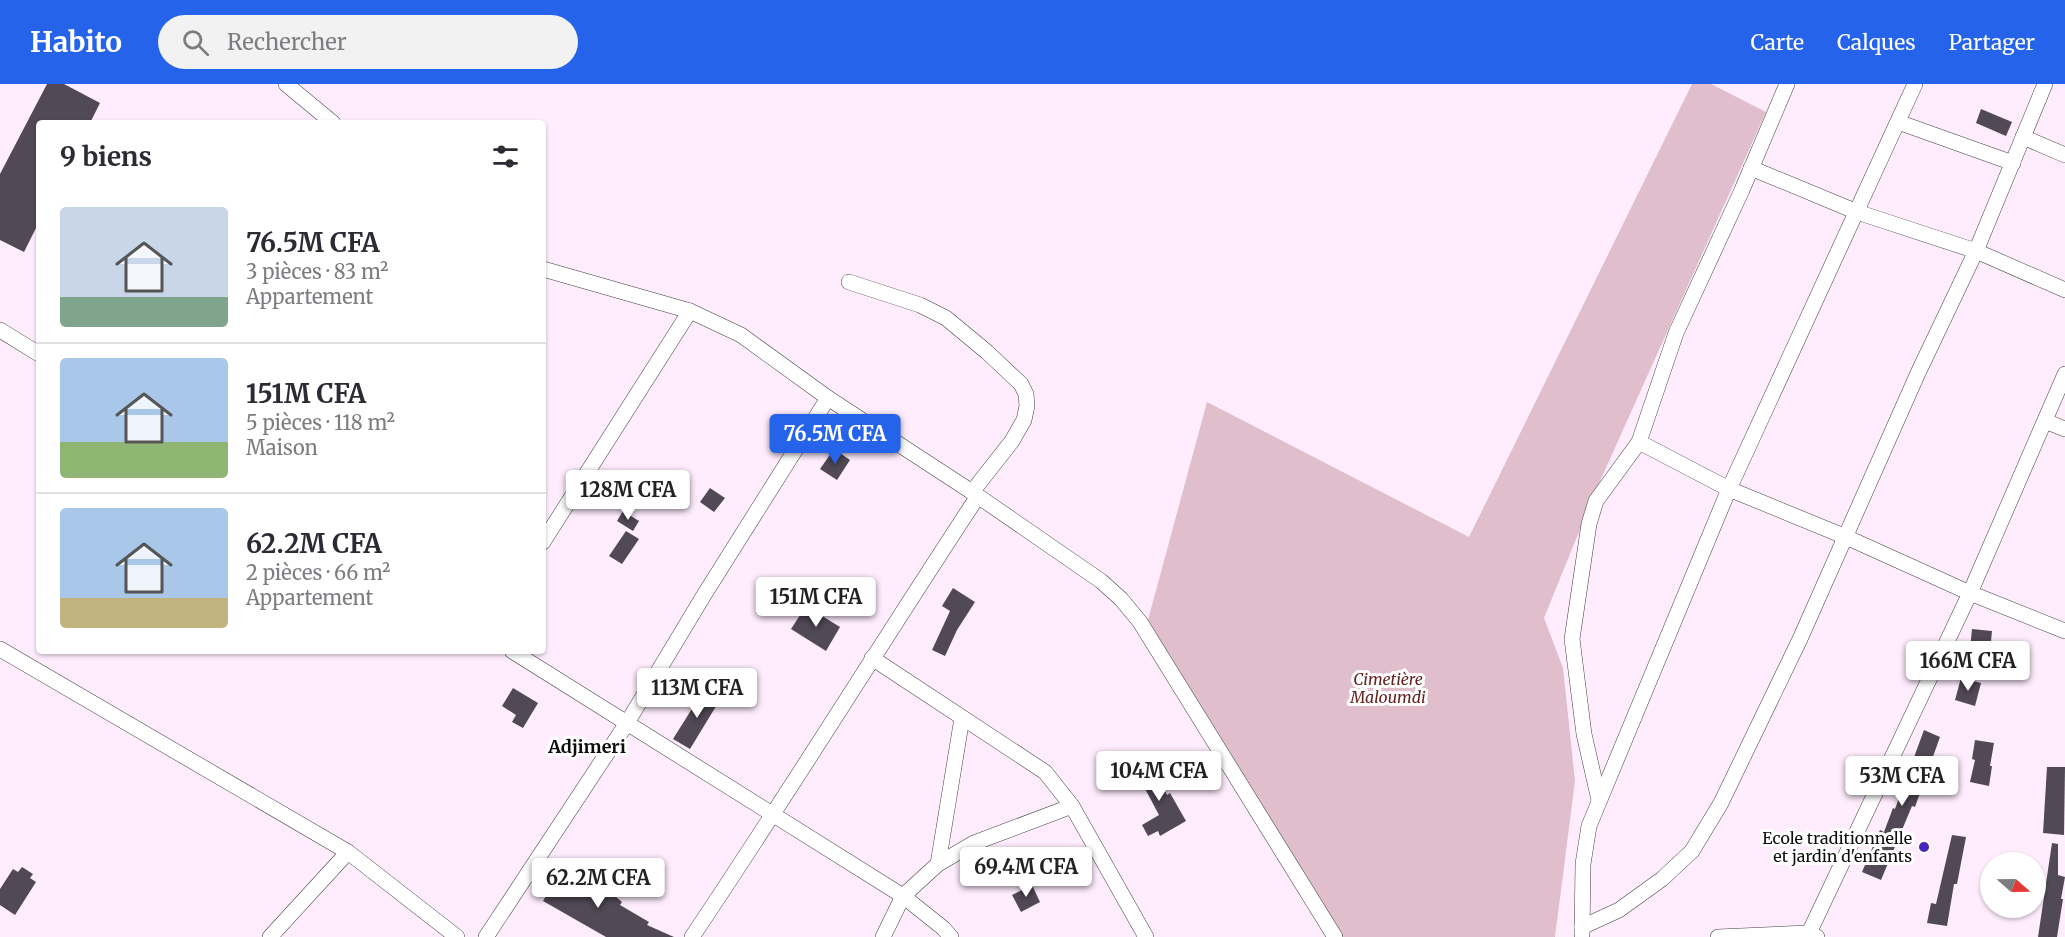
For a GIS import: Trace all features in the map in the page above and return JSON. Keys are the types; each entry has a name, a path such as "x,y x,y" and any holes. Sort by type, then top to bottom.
{"street":[{"path":"286,84 329,120"},
{"path":"1599,800 1584,734 1572,639 1589,524 1596,501 1639,442 1676,333 1787,84"},
{"path":"1582,932 1583,864 1589,826 1599,800 1729,489 1916,84"},
{"path":"1582,932 1662,879 1692,851 1721,803 1800,639 1914,383 1976,251 2046,84"},
{"path":"1898,122 2013,163"},
{"path":"2024,137 2065,154"},
{"path":"1751,168 1857,212 1976,251 2065,290"},
{"path":"546,270 690,311 741,335 828,398 1101,580 1140,622 1335,937"},
{"path":"692,937 774,815 975,494 1024,420 1026,400 1021,384 946,318 920,305 849,282"},
{"path":"546,537 690,311"},
{"path":"0,330 36,352"},
{"path":"1718,937 1813,935 1970,593 2065,374"},
{"path":"486,937 627,723 704,595 828,398"},
{"path":"2045,421 2065,429"},
{"path":"1639,442 1729,489 1846,537 1970,593 2065,631"},
{"path":"0,649 348,852 457,937"},
{"path":"517,654 903,896 951,937"},
{"path":"872,658 1045,772 1072,806 1146,937"},
{"path":"938,864 962,717"},
{"path":"883,937 903,896 938,864 974,843 1072,806"},
{"path":"270,937 348,852"}],"green space":[{"name":"Cimetière Maloumdi","path":"1692,84 1711,84 1766,112 1596,490 1544,618 1563,668 1575,781 1555,937 1340,937 1148,620 1207,402 1469,537"}],"building":[{"path":"47,84 64,84 100,103 92,120 36,120 36,228 24,252 0,240 0,174"},
{"path":"1981,109 2012,122 2006,136 1976,123"},
{"path":"834,449 850,460 837,480 820,469"},
{"path":"710,488 725,498 714,512 700,502"},
{"path":"623,511 639,521 633,531 617,521"},
{"path":"626,531 639,539 622,564 609,556"},
{"path":"953,588 975,602 957,630 945,656 932,650 950,611 942,606"},
{"path":"806,606 840,627 826,651 791,629"},
{"path":"1972,629 1992,631 1990,652 1970,650"},
{"path":"1961,678 1981,683 1975,706 1955,700"},
{"path":"513,688 538,703 523,728 512,722 516,715 502,706"},
{"path":"705,688 721,698 690,749 673,739"},
{"path":"1924,730 1940,737 1915,807 1912,806 1881,880 1862,872 1880,830 1884,832 1893,808 1895,809"},
{"path":"1975,740 1994,743 1989,786 1970,782 1975,760 1972,759"},
{"path":"1150,760 1167,795 1170,793 1186,821 1160,836 1158,831 1148,836 1142,825 1159,815 1134,768"},
{"path":"2047,767 2065,767 2064,835 2043,833"},
{"path":"1952,835 1966,837 1957,884 1954,884 1947,926 1927,923 1931,903 1936,904"},
{"path":"2052,843 2058,844 2058,875 2065,877 2057,937 2038,937 2041,918 2046,918 2046,883"},
{"path":"22,867 33,874 30,878 36,882 15,915 0,905 0,889 13,869 18,872"},
{"path":"572,870 615,896 622,902 620,905 649,922 647,925 674,937 606,937 543,901 553,884 560,888"},
{"path":"1032,885 1040,902 1021,912 1012,895"}],"place":[{"name":"Ecole traditionnelle et jardin d'enfants","path":"1924,847"}],"district":[{"name":"Adjimeri","path":"587,746"}]}
